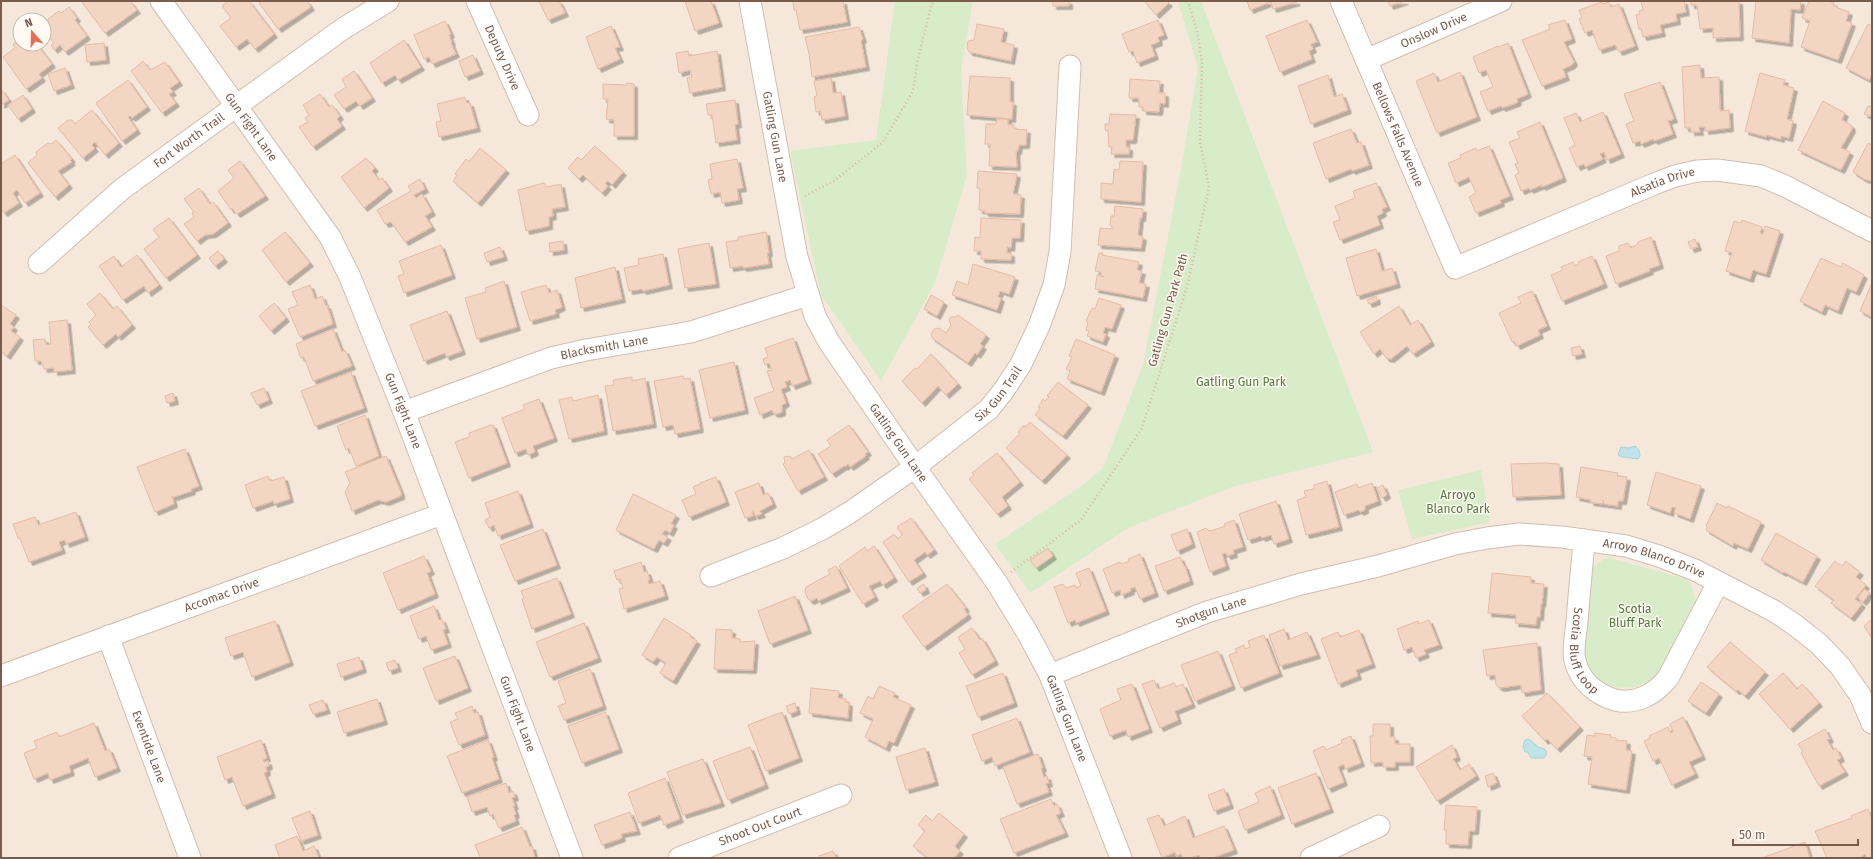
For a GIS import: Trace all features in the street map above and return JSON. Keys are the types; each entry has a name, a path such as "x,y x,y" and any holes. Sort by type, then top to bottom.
{"street":[{"name":"Gun Fight Lane","path":"162,1 337,249 350,277 404,412 572,858"},
{"name":"Fort Worth Trail","path":"39,263 122,189 344,28 388,1"},
{"name":"Deputy Drive","path":"477,1 528,114"},
{"name":"Gatling Gun Lane","path":"750,1 786,206 797,257 816,316 829,342 997,583 1027,632 1050,674 1121,858"},
{"name":"Bellows Falls Avenue","path":"1341,1 1455,268"},
{"name":"Onslow Drive","path":"1366,60 1501,1"},
{"name":"Six Gun Trail","path":"711,576 783,548 822,529 915,467 989,408 1021,364 1039,326 1054,285 1060,252 1070,66"},
{"name":"Alsatia Drive","path":"1455,268 1654,184 1675,176 1697,171 1717,170 1761,176 1784,186 1872,231"},
{"name":"Blacksmith Lane","path":"404,412 551,358 586,350 691,332 808,295"},
{"name":"Accomac Drive","path":"1,676 442,514"},
{"name":"Arroyo Blanco Drive","path":"1378,566 1455,544 1519,534 1584,540 1626,546 1659,556 1695,570 1774,611 1795,625 1819,644 1840,666 1860,695 1872,723"},
{"name":"Scotia Bluff Loop","path":"1584,540 1574,655 1581,677 1591,688 1604,696 1618,700 1634,700 1648,696 1660,688 1668,678 1718,583"},
{"name":"Shotgun Lane","path":"1050,674 1207,612 1302,584 1378,566"},
{"name":"Eventide Lane","path":"108,636 190,858"},
{"name":"Shoot Out Court","path":"679,858 841,795"},
{"path":"1312,858 1379,826"}],"path":[{"path":"805,196 834,181 882,142 913,91 918,59 930,6 934,1"},
{"name":"Gatling Gun Park Path","path":"1011,572 1081,520 1142,428 1187,287 1209,187 1200,142 1202,62 1197,32 1188,1"}],"shaded area":[{"path":"1,1 1872,1 1872,858 1,858"}],"green space":[{"path":"895,1 973,1 961,69 967,175 935,283 881,381 821,295 790,151 876,140"},
{"name":"Gatling Gun Park","path":"1178,1 1201,1 1373,452 1232,487 1128,528 1030,593 995,544 1084,484 1103,468 1143,365 1181,169 1198,68"},
{"name":"Arroyo Blanco Park","path":"1481,470 1490,522 1412,539 1398,490"},
{"name":"Scotia Bluff Park","path":"1607,557 1689,580 1697,603 1655,678 1636,687 1609,688 1585,666 1581,650 1593,567"}],"water":[{"path":"1635,446 1639,450 1640,456 1638,459 1618,455 1621,447 1629,448"},
{"path":"1529,739 1538,747 1545,749 1547,753 1544,758 1531,758 1528,752 1525,752 1523,746 1525,740"}],"building":[{"path":"81,1 130,1 137,10 105,33"},
{"path":"228,1 249,1 274,34 255,49 247,39 236,47 220,26 231,18 222,6"},
{"path":"263,1 307,1 311,7 278,29 259,3"},
{"path":"539,1 559,1 565,13 548,20"},
{"path":"685,1 711,1 719,23 695,31"},
{"path":"843,1 847,22 800,30 796,10 794,10 793,2"},
{"path":"1053,1 1069,1 1069,6 1053,6"},
{"path":"1167,1 1169,3 1156,15 1145,2"},
{"path":"1247,1 1297,2 1273,9 1271,2 1250,10"},
{"path":"1388,1 1405,1 1390,6"},
{"path":"1641,1 1684,1 1686,12 1676,14 1677,21 1660,25 1662,33 1643,37 1641,29 1639,29 1636,15 1640,14 1639,11 1643,10"},
{"path":"1691,1 1739,1 1740,37 1713,38 1713,28 1700,29 1697,5 1691,5"},
{"path":"1756,1 1801,1 1800,10 1791,9 1789,43 1752,38"},
{"path":"1809,1 1828,1 1834,3 1833,5 1838,8 1849,12 1846,21 1852,23 1838,60 1801,47 1810,21 1802,18"},
{"path":"1602,2 1603,4 1609,2 1611,7 1619,4 1635,46 1619,52 1615,45 1599,50 1592,30 1585,33 1579,19 1582,18 1579,10"},
{"path":"69,7 77,18 75,20 87,36 65,52 60,45 54,50 52,47 54,43 52,41 52,16 59,11 61,13"},
{"path":"1158,20 1164,35 1158,37 1159,42 1151,45 1155,56 1137,63 1133,51 1129,52 1122,34"},
{"path":"1307,20 1317,42 1311,44 1313,49 1309,51 1312,59 1280,72 1266,36"},
{"path":"1565,20 1572,39 1564,42 1574,62 1572,65 1563,69 1566,77 1542,86 1522,40 1545,32 1550,29 1548,25"},
{"path":"445,21 451,34 449,35 452,42 451,43 456,54 432,64 429,57 424,59 414,35"},
{"path":"977,24 1004,29 1001,42 1014,45 1011,61 969,52 967,48 968,41 974,40"},
{"path":"1868,24 1872,26 1872,74 1869,80 1846,68"},
{"path":"611,26 620,47 615,48 620,59 598,69 586,37"},
{"path":"859,27 863,39 861,41 866,67 812,77 805,37"},
{"path":"404,40 421,67 398,80 395,75 382,83 370,63"},
{"path":"104,43 106,60 87,62 85,45"},
{"path":"1508,43 1528,94 1517,99 1518,102 1516,103 1502,108 1501,106 1488,111 1480,92 1493,87 1486,70 1479,73 1473,57"},
{"path":"12,50 12,52 43,52 52,64 39,74 42,78 26,89 3,57"},
{"path":"688,51 689,56 717,51 722,87 690,93 687,78 692,77 690,70 679,73 676,53"},
{"path":"473,55 480,71 465,77 459,61"},
{"path":"143,61 150,70 165,62 179,82 170,88 173,92 169,94 176,103 162,113 131,71"},
{"path":"1700,65 1701,78 1719,77 1720,111 1729,110 1730,128 1705,131 1705,127 1699,127 1700,132 1691,132 1691,128 1685,128 1682,67"},
{"path":"65,68 71,85 54,91 48,74"},
{"path":"354,71 372,98 360,106 356,101 344,109 334,95 346,87 342,79"},
{"path":"1460,72 1477,117 1437,133 1416,81 1434,73 1438,82"},
{"path":"1760,73 1785,80 1783,85 1794,88 1787,119 1793,121 1789,138 1781,136 1781,139 1766,135 1766,137 1745,131"},
{"path":"1328,75 1334,97 1342,94 1348,110 1311,124 1298,86"},
{"path":"970,76 1010,78 1010,102 1013,102 1012,119 967,115"},
{"path":"831,78 833,93 841,92 845,116 822,120 820,111 816,112 814,97 817,96 814,81"},
{"path":"1130,79 1160,81 1159,93 1165,93 1165,104 1160,103 1159,112 1143,111 1143,107 1139,107 1139,98 1129,98"},
{"path":"128,80 147,107 132,118 130,116 128,117 137,130 122,141 96,103"},
{"path":"1660,82 1674,119 1668,121 1673,134 1641,144 1640,141 1633,143 1626,124 1634,121 1624,94"},
{"path":"627,83 634,84 634,136 614,136 614,120 606,119 608,99 603,99 603,84 626,85"},
{"path":"1,89 9,100 1,105"},
{"path":"320,94 329,107 332,105 340,116 337,119 342,126 313,147 299,127 308,122 305,118 309,115 303,105"},
{"path":"23,95 32,109 18,119 8,105"},
{"path":"465,97 467,103 470,103 477,128 439,137 436,122 441,121 437,104"},
{"path":"735,100 738,124 735,125 737,140 716,143 712,115 708,115 706,104"},
{"path":"1823,101 1845,113 1842,120 1851,125 1852,129 1841,148 1850,152 1841,170 1798,150"},
{"path":"1868,106 1872,107 1872,117 1864,114"},
{"path":"92,110 119,143 105,155 95,142 92,145 95,148 83,158 58,128 68,120 72,120 75,124"},
{"path":"1603,112 1621,154 1607,160 1604,152 1600,154 1603,159 1585,167 1584,164 1577,167 1569,148 1575,145 1564,118 1576,113 1580,122"},
{"path":"1110,114 1136,115 1133,140 1126,140 1126,147 1129,147 1129,154 1111,154 1112,147 1109,147 1108,131 1105,130 1105,124 1109,124"},
{"path":"997,119 1008,119 1008,125 1014,125 1014,129 1027,130 1026,145 1019,145 1018,151 1016,151 1017,167 989,166 990,144 985,144 986,124 996,124"},
{"path":"1540,122 1563,178 1542,187 1542,185 1530,190 1529,188 1521,191 1515,175 1519,173 1515,164 1518,163 1509,142 1520,138 1517,132"},
{"path":"1351,129 1357,143 1361,142 1369,165 1352,171 1351,169 1326,179 1313,143"},
{"path":"56,140 72,159 70,160 72,162 58,171 69,185 55,197 28,163 37,155 36,152 48,143 51,144"},
{"path":"1868,143 1872,145 1872,181 1864,179 1853,172"},
{"path":"595,146 623,172 612,185 608,181 605,183 608,186 602,193 583,175 579,179 568,168 578,157 581,160"},
{"path":"1489,146 1510,196 1500,200 1501,203 1476,213 1469,197 1476,193 1469,177 1456,183 1448,163 1461,158 1460,155 1476,148 1477,151"},
{"path":"480,148 506,170 478,203 453,181 457,175 455,174 466,159 469,162"},
{"path":"15,155 40,193 25,203 17,190 13,193 19,203 4,213 1,209 1,164"},
{"path":"366,158 375,168 372,171 379,180 382,178 389,188 364,208 341,177"},
{"path":"737,159 743,188 737,189 739,200 722,203 720,192 711,194 708,180 712,179 710,164"},
{"path":"240,161 265,196 237,214 232,208 231,210 218,191 234,178 228,170"},
{"path":"1120,161 1143,162 1141,202 1101,199 1101,183 1113,184 1114,169 1119,170"},
{"path":"978,171 1017,174 1013,194 1021,195 1020,214 985,213 985,211 979,210 980,189 977,188"},
{"path":"420,179 425,189 414,195 416,198 422,194 432,212 425,216 432,227 405,242 391,222 385,224 377,210 411,191 408,186"},
{"path":"544,183 547,187 561,184 565,207 552,209 553,216 549,217 549,226 526,231 518,190"},
{"path":"1376,183 1387,207 1382,209 1383,213 1377,216 1380,225 1340,240 1333,222 1340,220 1335,206 1355,198 1353,191"},
{"path":"199,188 210,204 213,202 228,223 213,234 205,235 197,241 184,224 194,217 192,213 194,212 184,199"},
{"path":"1115,206 1143,209 1142,218 1140,218 1138,235 1143,237 1141,248 1098,245 1100,228 1112,229 1112,226 1110,225 1111,216 1114,216"},
{"path":"169,218 197,255 166,278 144,249 159,237 153,229"},
{"path":"981,218 1021,220 1020,238 1012,238 1011,248 1007,247 1007,253 1011,253 1011,260 981,259 981,251 974,251 975,237 980,238"},
{"path":"1742,220 1762,227 1760,233 1763,234 1765,226 1780,231 1766,274 1753,270 1750,279 1726,271 1732,253 1725,251 1734,221 1741,223"},
{"path":"285,232 310,263 286,282 262,250"},
{"path":"766,232 769,264 743,268 743,266 730,268 726,242 738,240 738,237"},
{"path":"1651,237 1660,265 1649,269 1650,271 1616,284 1606,256 1619,251 1619,246 1628,243 1631,248 1638,244 1638,242"},
{"path":"1695,239 1698,247 1691,249 1688,242"},
{"path":"563,241 564,250 550,252 549,243"},
{"path":"709,243 716,284 685,288 678,249"},
{"path":"441,245 452,275 404,293 398,276 404,274 399,261"},
{"path":"500,247 504,257 487,262 484,253"},
{"path":"1376,249 1382,271 1392,268 1397,284 1357,296 1346,258"},
{"path":"218,251 224,259 215,266 209,258"},
{"path":"1099,253 1103,253 1102,255 1139,262 1137,270 1142,271 1139,283 1146,284 1143,298 1095,289 1097,275 1104,277 1101,275 1101,272 1095,271"},
{"path":"663,254 669,285 643,291 642,289 629,291 624,268 639,265 638,259"},
{"path":"137,255 159,285 148,293 144,286 123,300 99,266 114,256 121,267"},
{"path":"1592,256 1604,284 1562,301 1551,275 1563,270 1561,267 1573,262 1575,266 1579,264 1578,262"},
{"path":"1821,258 1841,267 1843,263 1864,275 1856,292 1847,288 1838,311 1825,305 1822,312 1800,301"},
{"path":"973,264 1015,277 1009,294 1000,291 998,297 1001,298 997,310 952,295 957,281 968,285"},
{"path":"615,267 622,299 581,308 575,278"},
{"path":"504,281 517,327 477,339 465,298 486,292 485,288"},
{"path":"310,285 315,299 322,296 326,306 327,305 333,324 300,337 288,309 298,305 292,292"},
{"path":"546,285 549,293 557,290 562,307 555,310 556,314 530,321 521,292"},
{"path":"1872,285 1872,317 1860,311"},
{"path":"1532,291 1547,326 1538,330 1540,335 1517,346 1514,341 1512,342 1499,313 1521,303 1518,297"},
{"path":"100,293 113,309 117,306 132,325 118,337 116,334 103,345 88,327 91,324 89,322 96,315 87,304"},
{"path":"931,295 944,302 937,316 924,309"},
{"path":"1376,296 1377,301 1369,304 1367,300"},
{"path":"1099,298 1121,305 1112,329 1105,327 1103,333 1106,334 1103,342 1087,336 1089,331 1086,330 1088,322 1086,321 1092,308 1095,309"},
{"path":"274,303 286,318 271,331 259,316"},
{"path":"1,305 16,315 10,324 14,327 11,331 20,337 7,356 1,351"},
{"path":"1399,306 1410,325 1418,320 1431,342 1413,354 1407,346 1391,359 1386,358 1380,349 1374,354 1360,332"},
{"path":"447,311 462,351 446,357 445,353 424,361 410,325"},
{"path":"958,315 986,335 980,344 983,346 977,355 975,353 968,363 932,338 931,334 934,329 939,328 946,333 951,325 949,320 951,317 956,317"},
{"path":"67,320 72,370 54,372 54,368 44,369 41,361 35,361 33,340 45,339 46,345 51,344 49,322"},
{"path":"333,329 342,352 345,350 352,366 313,381 304,357 301,358 296,344"},
{"path":"793,338 808,380 792,386 790,380 785,382 787,387 781,389 786,403 782,405 782,412 777,414 773,413 772,410 760,415 754,398 774,391 767,371 772,370 769,363 765,365 763,359 768,357 765,348"},
{"path":"1076,339 1115,355 1101,392 1067,379 1070,371 1066,369 1072,357 1069,356"},
{"path":"1580,346 1582,354 1573,356 1571,348"},
{"path":"931,354 958,384 946,395 938,386 922,403 902,381 915,368 917,369"},
{"path":"734,362 745,410 710,418 699,370"},
{"path":"351,372 364,408 315,426 301,391"},
{"path":"683,376 684,379 690,378 700,429 675,434 673,425 663,427 654,381"},
{"path":"632,377 632,381 645,378 653,424 613,431 605,386 614,385 613,380"},
{"path":"1058,382 1088,405 1063,436 1035,415 1040,408 1038,407 1043,399 1045,401 1049,397 1047,396"},
{"path":"264,388 269,400 257,405 251,393"},
{"path":"173,393 175,401 167,403 165,396"},
{"path":"598,395 604,431 569,439 559,400 572,397 573,401"},
{"path":"539,399 554,438 533,446 535,452 528,455 526,449 515,453 502,418 525,409 523,405"},
{"path":"365,415 379,456 356,466 349,448 346,450 337,426"},
{"path":"1030,422 1067,455 1042,481 1006,448 1020,433 1018,432 1024,425 1025,427"},
{"path":"493,425 507,463 469,478 455,442 469,437 469,433"},
{"path":"849,425 868,452 865,454 866,456 850,467 848,464 832,474 818,454 831,446 827,440"},
{"path":"185,449 199,486 191,489 192,491 174,497 172,496 174,504 155,512 137,467"},
{"path":"809,450 824,477 798,491 783,464 785,463 784,457 790,456 792,459"},
{"path":"997,453 1020,482 1002,497 1008,506 997,514 969,479 974,475 972,473"},
{"path":"386,456 401,492 401,496 386,502 378,500 352,511 345,492 350,483 345,472"},
{"path":"1511,464 1559,464 1561,495 1513,497"},
{"path":"1581,467 1618,473 1617,476 1627,477 1623,501 1618,501 1618,506 1604,504 1603,500 1603,504 1590,502 1591,500 1576,497"},
{"path":"1656,472 1701,486 1690,519 1674,513 1676,508 1672,507 1670,513 1647,505"},
{"path":"268,476 270,481 284,477 290,499 274,504 273,501 253,508 245,485"},
{"path":"716,477 726,502 689,517 682,500 696,494 693,487"},
{"path":"1327,481 1339,527 1306,535 1297,500 1306,497 1304,491 1314,489 1314,485"},
{"path":"759,483 763,495 768,493 773,504 760,511 762,514 755,516 754,512 752,512 753,516 745,518 735,492"},
{"path":"1372,483 1378,501 1365,506 1365,510 1360,512 1359,510 1344,515 1335,492 1357,484 1358,488"},
{"path":"1383,485 1387,495 1382,498 1377,488"},
{"path":"518,491 530,524 498,536 494,525 489,528 485,520 490,517 485,503"},
{"path":"633,494 676,515 671,524 674,525 670,533 665,530 662,534 668,537 664,543 659,540 654,549 616,530"},
{"path":"1276,501 1289,539 1274,544 1271,535 1248,540 1239,514"},
{"path":"1717,503 1727,508 1728,506 1761,522 1748,549 1734,543 1733,546 1706,530 1706,526"},
{"path":"76,512 85,537 66,544 65,540 59,542 62,550 29,562 13,524 35,517 38,525"},
{"path":"911,518 934,550 927,555 925,552 914,560 923,573 909,582 883,542 894,534 898,539 902,535 897,527"},
{"path":"1234,520 1243,547 1233,550 1234,554 1227,556 1226,553 1222,554 1226,566 1210,572 1197,532 1206,528 1209,531 1214,530 1225,526 1224,524"},
{"path":"543,529 557,565 515,581 500,545"},
{"path":"1187,529 1192,544 1177,551 1171,535"},
{"path":"1776,533 1817,556 1803,582 1784,572 1783,573 1761,560"},
{"path":"874,546 894,578 883,585 880,581 869,586 875,597 863,604 839,566 865,547 867,551"},
{"path":"1048,548 1053,556 1036,568 1030,560"},
{"path":"1140,554 1155,593 1140,599 1135,587 1130,589 1131,591 1121,595 1120,590 1112,593 1103,569 1120,562 1121,564 1129,561 1128,559"},
{"path":"424,556 431,571 427,573 435,594 398,610 383,573"},
{"path":"1180,557 1190,581 1164,591 1155,566"},
{"path":"1835,561 1842,566 1846,561 1860,572 1856,577 1866,585 1855,599 1862,604 1851,618 1831,603 1834,600 1815,586"},
{"path":"641,562 644,572 647,571 650,580 648,580 649,584 660,581 665,596 624,609 619,589 623,588 620,579 617,580 614,571"},
{"path":"836,566 847,588 818,601 817,598 811,601 808,599 805,592 806,587 830,574 828,570"},
{"path":"1089,568 1106,611 1076,623 1075,620 1068,623 1054,587 1063,584 1066,588 1075,585 1076,588 1081,586 1076,573"},
{"path":"1492,573 1531,577 1531,583 1544,584 1540,617 1537,617 1536,625 1515,623 1516,615 1488,613"},
{"path":"557,578 571,614 532,629 522,599 524,598 521,591"},
{"path":"924,584 926,590 920,593 917,588"},
{"path":"947,584 966,608 964,609 968,615 924,647 902,616"},
{"path":"1864,589 1870,593 1863,602 1858,598"},
{"path":"795,596 808,630 770,644 758,611"},
{"path":"434,606 439,620 442,619 446,629 443,630 448,644 431,650 426,636 419,639 410,616"},
{"path":"664,618 691,635 690,637 697,641 673,681 660,673 666,663 657,657 653,662 642,655"},
{"path":"1872,619 1872,636 1871,637 1864,626"},
{"path":"1429,620 1439,645 1424,650 1426,654 1416,658 1412,647 1404,650 1397,629 1418,621 1419,624"},
{"path":"275,621 290,662 252,677 243,652 231,656 225,638"},
{"path":"584,623 598,658 550,677 536,642"},
{"path":"972,628 980,640 982,638 995,661 972,675 959,653 965,649 958,637"},
{"path":"716,629 732,630 732,638 740,639 740,642 755,641 753,670 714,669"},
{"path":"1284,629 1288,640 1307,632 1317,655 1280,666 1269,635"},
{"path":"1359,630 1372,664 1356,670 1358,676 1338,684 1321,639 1338,632 1340,637"},
{"path":"1264,635 1279,673 1241,688 1229,655 1237,652 1235,649 1244,645 1245,649 1250,647 1248,641"},
{"path":"1730,642 1765,672 1745,696 1738,690 1736,691 1707,667"},
{"path":"1537,643 1541,690 1522,693 1521,685 1500,688 1496,685 1495,675 1487,676 1483,650"},
{"path":"1218,651 1232,686 1195,701 1181,665"},
{"path":"455,656 468,688 436,701 423,668"},
{"path":"359,657 363,669 341,677 337,664"},
{"path":"395,660 398,668 389,671 386,663"},
{"path":"590,669 603,706 564,720 558,706 566,703 558,681"},
{"path":"1003,673 1014,703 978,717 966,686"},
{"path":"1783,673 1797,689 1802,684 1819,703 1790,729 1759,694"},
{"path":"1154,680 1158,689 1174,683 1176,687 1183,684 1192,704 1175,711 1178,720 1160,728 1142,684"},
{"path":"1701,682 1719,694 1706,713 1688,701"},
{"path":"1132,684 1149,729 1128,737 1126,730 1110,736 1100,709 1121,700 1117,689"},
{"path":"879,686 895,693 893,697 911,705 894,743 889,741 886,748 865,737 873,719 860,713 868,696 873,699"},
{"path":"811,688 839,691 838,698 846,699 846,702 849,703 848,718 809,713"},
{"path":"1547,693 1580,727 1557,749 1547,739 1545,741 1522,716"},
{"path":"377,699 384,721 344,733 337,712"},
{"path":"323,700 327,710 313,714 309,705"},
{"path":"795,703 797,711 789,714 786,706"},
{"path":"472,706 474,713 478,712 485,735 459,745 450,722 458,719 455,713"},
{"path":"605,712 619,749 582,763 568,726"},
{"path":"782,712 799,758 766,771 748,725"},
{"path":"1683,717 1702,756 1689,762 1695,774 1672,785 1659,758 1653,761 1644,741 1650,738 1649,736 1668,727 1671,733 1673,732 1670,724"},
{"path":"1017,718 1030,752 995,766 992,757 982,761 972,735"},
{"path":"94,723 105,751 109,749 117,768 95,777 88,758 69,766 71,772 50,780 48,773 34,779 24,753 37,748 34,741 57,732 59,737"},
{"path":"1373,724 1390,724 1390,737 1395,737 1395,744 1410,744 1410,762 1395,762 1395,767 1383,767 1383,762 1371,763 1370,736 1373,736"},
{"path":"1825,729 1830,739 1827,740 1833,750 1836,748 1841,758 1837,760 1845,772 1819,786 1801,753 1803,752 1798,744"},
{"path":"1595,733 1611,735 1610,737 1616,738 1616,740 1627,741 1626,750 1632,751 1626,790 1588,784 1592,757 1584,756 1587,735 1595,736"},
{"path":"1351,736 1361,763 1345,769 1344,764 1338,767 1344,782 1328,789 1313,751 1324,746 1326,750 1342,743 1341,740"},
{"path":"261,740 267,758 263,760 264,762 268,761 269,766 266,767 267,772 264,773 272,794 243,806 232,777 225,780 217,757"},
{"path":"488,740 499,779 462,793 447,756"},
{"path":"1452,745 1457,757 1453,759 1460,770 1469,764 1476,776 1437,801 1416,767"},
{"path":"750,747 765,785 728,800 713,761"},
{"path":"925,748 935,782 906,790 896,757"},
{"path":"1038,754 1043,768 1041,768 1044,777 1047,776 1049,783 1046,784 1049,792 1017,804 1003,767"},
{"path":"703,759 721,803 683,815 667,772"},
{"path":"1316,773 1330,809 1292,824 1278,788"},
{"path":"1493,773 1497,783 1488,787 1485,776"},
{"path":"665,778 680,819 664,825 660,815 639,823 628,793"},
{"path":"506,783 509,793 513,791 515,797 512,798 515,806 513,806 516,814 514,815 516,821 499,828 493,814 490,816 487,807 472,812 467,797"},
{"path":"1270,786 1281,815 1245,830 1238,811 1259,802 1255,793"},
{"path":"1224,789 1230,805 1214,811 1208,795"},
{"path":"1051,799 1054,806 1057,804 1061,813 1056,815 1065,833 1014,853 1000,819"},
{"path":"1446,805 1477,807 1475,831 1469,831 1468,845 1446,844 1446,830 1444,830"},
{"path":"1868,809 1872,819 1872,858 1867,858 1865,854 1860,858 1827,858 1815,831 1852,818 1851,816"},
{"path":"310,811 318,835 301,841 292,818"},
{"path":"630,812 637,831 621,834 622,838 602,845 594,825"},
{"path":"939,813 964,834 955,846 960,851 954,858 928,858 913,846 925,831 918,825 926,815 932,821"},
{"path":"1159,815 1164,826 1185,816 1193,838 1224,826 1234,850 1212,858 1200,858 1199,855 1190,858 1183,858 1181,854 1176,856 1175,852 1162,858 1147,819"},
{"path":"522,827 530,847 532,846 535,858 476,858 480,857 475,845"},
{"path":"297,836 303,851 314,846 319,858 280,858 275,845"},
{"path":"1805,842 1810,858 1762,858"},
{"path":"833,851 837,858 820,858 819,856"}]}
